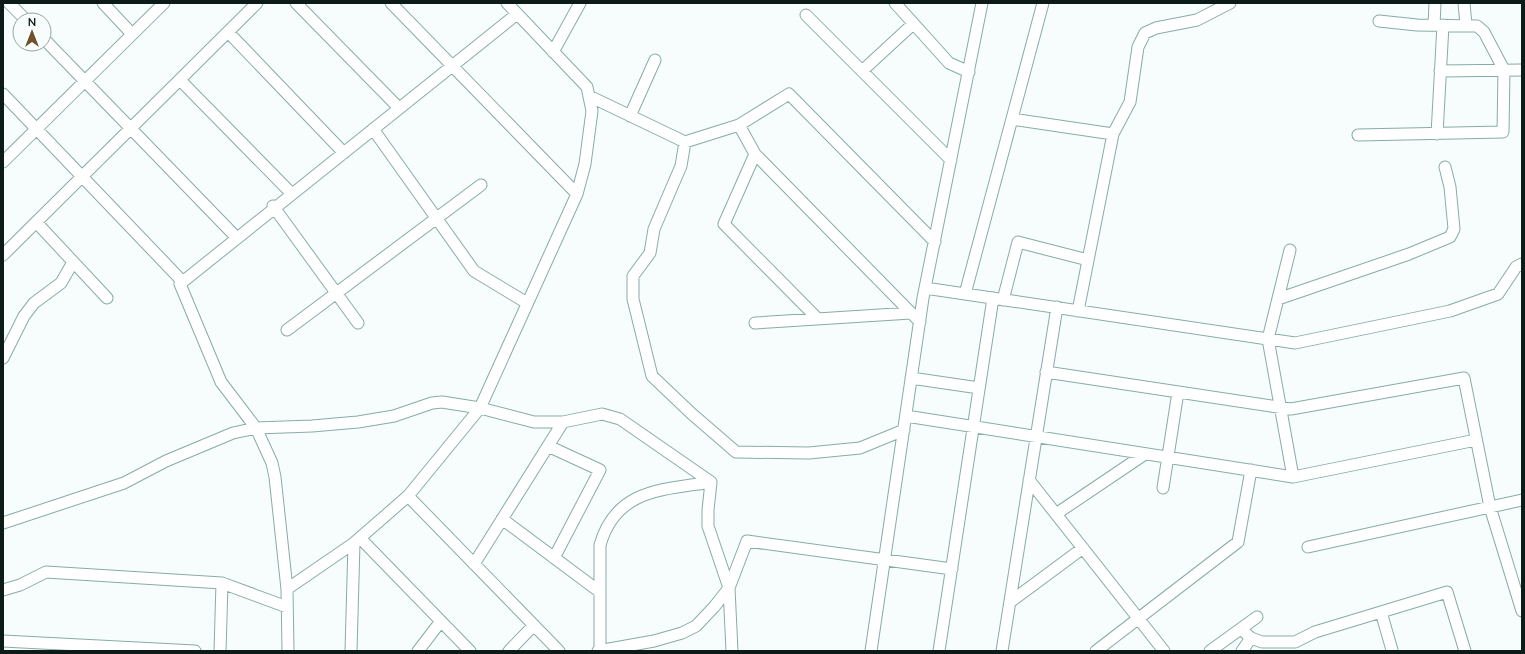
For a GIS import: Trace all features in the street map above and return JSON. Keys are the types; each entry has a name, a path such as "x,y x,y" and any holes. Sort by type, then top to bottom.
{"street":[{"path":"9,3 18,12"},
{"path":"103,3 132,34"},
{"path":"3,162 164,3"},
{"path":"3,255 258,3"},
{"path":"296,3 399,108"},
{"path":"391,3 577,194"},
{"path":"287,588 357,540 408,496 480,408 577,194 585,164 592,111 587,87 507,3"},
{"path":"553,52 580,3"},
{"path":"895,3 950,63 969,72"},
{"path":"871,651 925,288 982,3"},
{"path":"965,294 1043,3"},
{"path":"1078,311 1112,134 1130,102 1138,47 1145,33 1156,28 1197,20 1230,3"},
{"path":"1435,3 1438,25 1440,71 1437,134"},
{"path":"1464,3 1466,26"},
{"path":"288,651 287,588 275,477 272,462 256,428 221,382 180,284 273,207 344,153 517,14"},
{"path":"806,15 951,160"},
{"path":"1358,135 1503,132 1504,70 1484,32 1477,26 1379,21"},
{"path":"862,71 914,24"},
{"path":"228,32 344,153"},
{"path":"52,47 237,238"},
{"path":"630,116 655,60"},
{"path":"1440,71 1522,70"},
{"path":"180,80 292,194"},
{"path":"3,94 183,282"},
{"path":"589,96 685,142 739,125 789,94 935,242"},
{"path":"1012,119 1112,134"},
{"path":"739,125 755,154 920,322"},
{"path":"373,129 474,271 528,303"},
{"path":"685,142 682,166 654,228 650,252 633,276 633,299 652,376 692,414 736,452 809,453 860,448 904,430"},
{"path":"755,154 724,224 818,319"},
{"path":"1278,299 1409,254 1450,237 1454,229 1450,187 1445,167"},
{"path":"287,330 481,185"},
{"path":"273,207 358,323"},
{"path":"36,222 107,298"},
{"path":"939,651 979,388 998,299 1018,242 1088,260"},
{"path":"1290,250 1268,339 1293,477"},
{"path":"3,358 24,316 34,303 61,283 73,262"},
{"path":"925,288 1295,343 1450,311 1498,294 1516,267 1522,264"},
{"path":"1002,651 1057,308"},
{"path":"755,323 910,313"},
{"path":"1046,372 1291,410 1464,378 1490,507 1522,611"},
{"path":"911,378 979,388"},
{"path":"1163,488 1178,392"},
{"path":"3,523 124,483 166,461 233,432 256,428 312,426 358,422 407,413 432,403 480,408 534,422 563,422 602,414 620,419 711,482"},
{"path":"906,416 1293,477 1476,440"},
{"path":"474,564 563,422"},
{"path":"548,446 600,470 554,558"},
{"path":"1056,514 1145,454"},
{"path":"1096,651 1238,542 1251,470"},
{"path":"1029,480 1164,651"},
{"path":"711,482 655,491 636,498 619,510 604,530 600,545 599,650 654,641 682,633 696,626 730,588 747,541 952,569"},
{"path":"711,482 708,526 730,588 732,651"},
{"path":"408,496 559,651"},
{"path":"1308,547 1522,500"},
{"path":"502,519 600,592"},
{"path":"357,540 470,651"},
{"path":"351,651 357,540"},
{"path":"1010,602 1083,548"},
{"path":"3,590 20,585 46,572 222,583 287,607"},
{"path":"220,651 222,583"},
{"path":"1241,629 1251,638 1262,642 1295,642 1315,632 1447,592 1465,651"},
{"path":"1381,612 1392,651"},
{"path":"1210,651 1257,617"},
{"path":"418,651 440,621"},
{"path":"509,651 534,625"},
{"path":"1242,651 1251,638"},
{"path":"3,641 195,651"}]}
